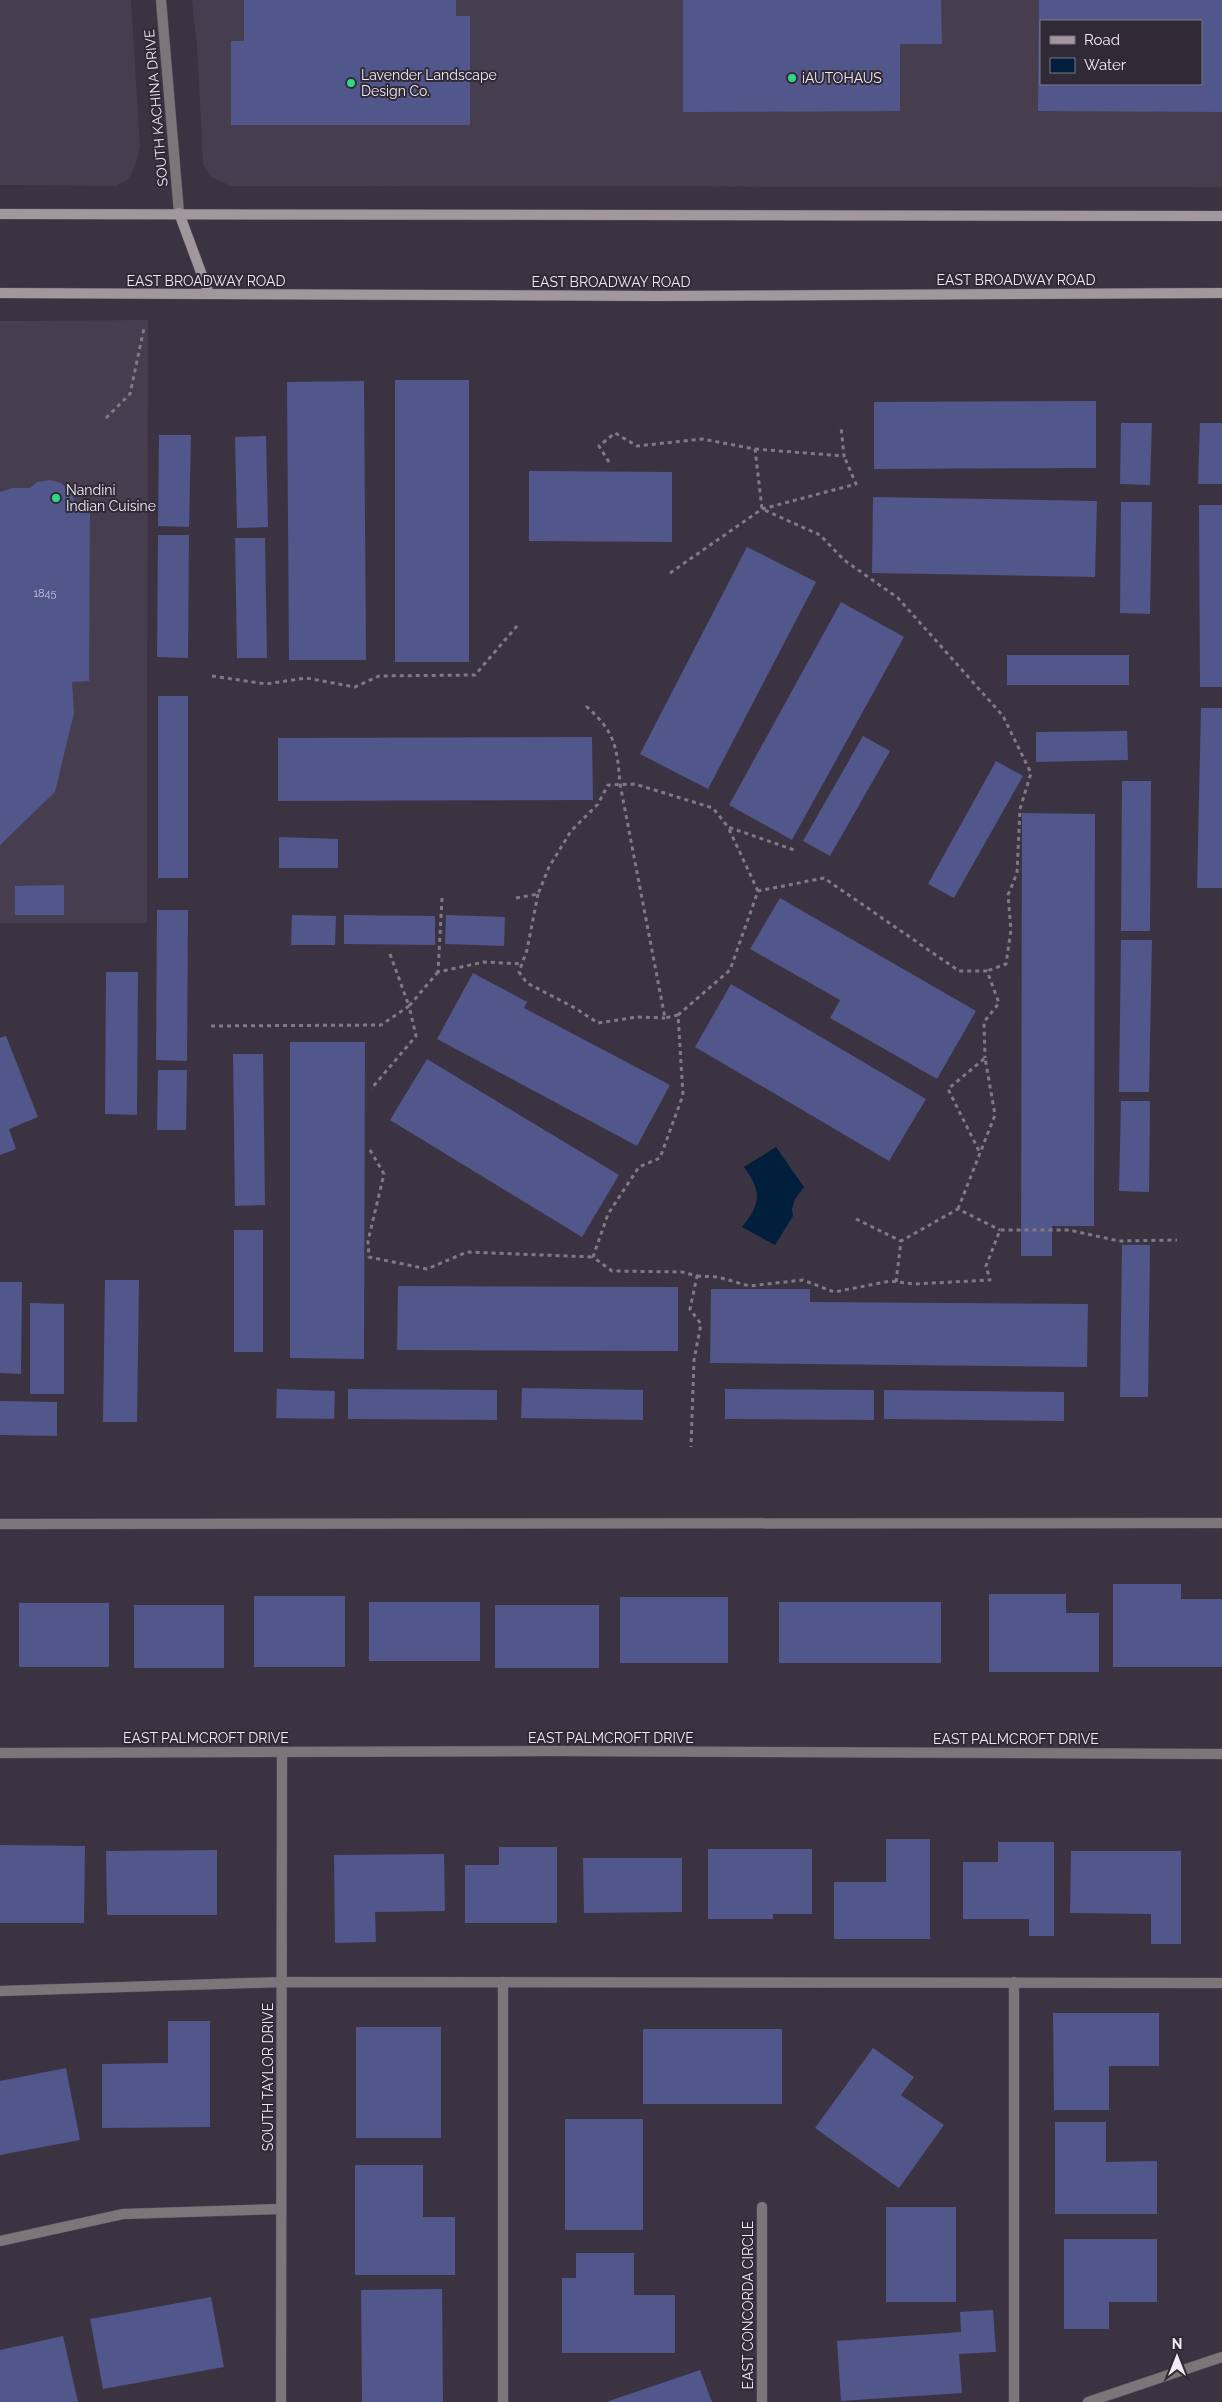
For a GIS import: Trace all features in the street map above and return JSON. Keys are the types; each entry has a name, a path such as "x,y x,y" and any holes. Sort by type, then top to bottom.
{"main road":[{"path":"179,213 209,294"},
{"path":"0,214 1222,216"},
{"name":"EAST BROADWAY ROAD","path":"0,293 666,296 1222,293"}],"street":[{"name":"SOUTH KACHINA DRIVE","path":"161,0 179,213"},
{"path":"0,1524 1222,1523"},
{"name":"SOUTH TAYLOR DRIVE","path":"281,2402 282,1752"},
{"name":"EAST PALMCROFT DRIVE","path":"0,1753 1222,1754"},
{"path":"0,1990 282,1982 1222,1983"},
{"path":"503,1982 503,2402"},
{"path":"1014,1982 1014,2402"},
{"name":"EAST CONCORDA CIRCLE","path":"762,2207 762,2402"},
{"path":"0,2241 123,2214 281,2209"},
{"path":"1088,2402 1222,2357"}],"path":[{"path":"106,418 130,394 144,328"},
{"path":"670,573 762,509 856,484 844,456 842,427"},
{"path":"609,462 599,446 615,433 637,446 702,439 755,449 844,456"},
{"path":"755,449 762,509"},
{"path":"758,891 824,878 959,971 987,971 1006,964 1011,930 1008,895 1018,873 1020,809 1031,773 1003,716 898,598 844,560 820,535 762,509"},
{"path":"212,676 266,684 306,678 355,687 380,676 475,675 517,626"},
{"path":"586,706 606,724 618,754 620,784 666,1018"},
{"path":"635,784 713,808 728,827 758,891 730,970 678,1016 666,1018 637,1017 598,1023 575,1008 527,983 519,972 527,950 538,894 549,867 571,831 598,804 608,786 635,784"},
{"path":"728,827 798,851"},
{"path":"516,898 538,894"},
{"path":"438,972 442,898"},
{"path":"371,1089 416,1036 409,1006 390,954"},
{"path":"211,1026 381,1025 409,1006 438,972 484,962 522,964"},
{"path":"901,1240 958,1209 995,1115 985,1058 984,1022 999,1003 987,971"},
{"path":"593,1257 608,1214 639,1167 660,1158 683,1095 678,1016"},
{"path":"980,1153 948,1089 985,1058"},
{"path":"370,1150 384,1174 368,1241 369,1257 426,1269 467,1252 593,1257 612,1271 682,1272 697,1276 718,1277 749,1286 803,1280 834,1292 891,1281 914,1284 990,1280 986,1266 1000,1230"},
{"path":"958,1209 1000,1230 1069,1230 1119,1241 1177,1240"},
{"path":"856,1219 901,1240"},
{"path":"896,1282 901,1240"},
{"path":"691,1447 694,1360 701,1324 690,1309 697,1276"}],"shaded area":[{"path":"0,0 131,0 140,147 129,179 116,186 0,185"},
{"path":"192,0 1222,0 1222,187 231,186 211,177 203,164 197,45"},
{"path":"148,320 147,923 0,923 0,321"}],"water":[{"path":"776,1147 804,1187 795,1199 792,1209 793,1216 775,1245 742,1227 753,1211 757,1197 754,1183 744,1167"}],"building":[{"name":"Lavender Landscape Design Co.","path":"244,0 456,0 456,16 470,16 470,125 231,125 231,41 244,41"},
{"name":"iAUTOHAUS","path":"683,0 941,0 942,44 900,44 900,111 683,112"},
{"path":"1039,0 1222,0 1222,112 1038,111"},
{"path":"395,380 469,380 469,662 395,662"},
{"path":"364,381 366,660 289,660 287,382"},
{"path":"1096,401 1096,468 874,469 874,402"},
{"path":"1121,423 1152,423 1150,485 1120,484"},
{"path":"1200,423 1222,423 1222,484 1198,484"},
{"path":"159,435 191,435 189,527 158,526"},
{"path":"266,436 268,527 237,528 235,437"},
{"path":"529,471 672,472 672,542 529,541"},
{"path":"50,480 61,483 72,493 76,505 90,505 89,681 72,682 74,713 55,792 0,845 0,492 13,488 30,488 37,482"},
{"path":"873,497 1097,501 1095,577 872,573"},
{"path":"1121,502 1152,502 1150,614 1120,613"},
{"path":"1199,505 1222,505 1222,687 1200,687"},
{"path":"158,535 189,535 188,658 157,657"},
{"path":"235,538 265,538 267,658 237,658"},
{"path":"747,547 816,582 708,789 640,754"},
{"path":"841,602 904,637 792,840 729,805"},
{"path":"1007,655 1129,655 1129,685 1007,685"},
{"path":"158,696 188,696 188,878 158,878"},
{"path":"1201,708 1222,708 1222,888 1197,888"},
{"path":"1127,731 1128,760 1036,762 1036,732"},
{"path":"863,736 890,751 830,856 803,841"},
{"path":"592,737 593,800 278,801 278,738"},
{"path":"996,761 1023,776 954,898 928,884"},
{"path":"1122,781 1151,781 1150,931 1121,931"},
{"path":"1022,813 1095,814 1094,1226 1052,1226 1052,1256 1021,1256"},
{"path":"279,837 338,839 338,868 279,868"},
{"path":"64,885 64,915 15,915 15,886"},
{"path":"780,898 976,1011 937,1079 830,1018 840,1000 750,949"},
{"path":"157,910 188,910 187,1061 156,1060"},
{"path":"292,915 336,916 335,945 291,945"},
{"path":"344,915 435,916 435,945 344,944"},
{"path":"446,915 505,917 504,946 445,944"},
{"path":"1121,940 1152,940 1149,1092 1119,1092"},
{"path":"106,972 138,972 137,1115 105,1114"},
{"path":"473,973 527,1002 524,1008 670,1085 637,1146 437,1039"},
{"path":"731,984 926,1099 889,1161 695,1047"},
{"path":"6,1036 38,1117 9,1129 16,1149 0,1155 0,1038"},
{"path":"290,1042 365,1042 364,1359 290,1358"},
{"path":"233,1054 263,1054 265,1205 235,1206"},
{"path":"427,1059 619,1175 582,1237 390,1120"},
{"path":"158,1070 187,1070 186,1130 157,1130"},
{"path":"1121,1101 1150,1101 1149,1192 1119,1191"},
{"path":"234,1230 263,1230 263,1352 234,1352"},
{"path":"1122,1245 1150,1245 1148,1397 1120,1397"},
{"path":"105,1280 139,1280 137,1422 103,1422"},
{"path":"0,1282 22,1282 21,1374 0,1373"},
{"path":"398,1286 678,1287 678,1351 397,1350"},
{"path":"711,1289 810,1289 810,1302 1088,1304 1087,1367 710,1363"},
{"path":"30,1303 64,1304 64,1394 30,1394"},
{"path":"522,1388 643,1390 643,1420 521,1418"},
{"path":"277,1389 335,1391 334,1419 276,1418"},
{"path":"348,1389 497,1390 497,1420 348,1419"},
{"path":"725,1389 874,1390 874,1420 725,1419"},
{"path":"884,1390 1064,1392 1064,1421 884,1419"},
{"path":"0,1401 57,1402 57,1436 0,1435"},
{"path":"1113,1584 1181,1584 1181,1599 1222,1599 1222,1667 1113,1667"},
{"path":"989,1594 1066,1594 1066,1613 1099,1613 1099,1672 989,1672"},
{"path":"254,1596 345,1596 345,1667 254,1667"},
{"path":"620,1597 728,1597 728,1663 620,1663"},
{"path":"369,1602 480,1602 480,1661 369,1661"},
{"path":"779,1602 941,1602 941,1663 779,1663"},
{"path":"19,1603 109,1603 109,1667 19,1667"},
{"path":"134,1605 224,1605 224,1668 134,1668"},
{"path":"495,1605 599,1605 599,1668 495,1668"},
{"path":"886,1839 930,1839 930,1939 834,1939 834,1882 886,1882"},
{"path":"998,1842 1054,1842 1054,1936 1029,1936 1029,1919 963,1919 963,1862 998,1862"},
{"path":"0,1845 85,1846 84,1923 0,1923"},
{"path":"499,1847 557,1847 557,1923 465,1923 465,1865 499,1865"},
{"path":"708,1849 812,1849 812,1914 773,1914 773,1919 708,1919"},
{"path":"217,1850 217,1915 107,1915 106,1851"},
{"path":"1071,1851 1181,1851 1181,1944 1151,1944 1151,1914 1070,1913"},
{"path":"444,1854 445,1911 375,1912 376,1942 335,1943 334,1855"},
{"path":"583,1858 682,1858 682,1912 584,1913"},
{"path":"1053,2013 1159,2013 1159,2066 1109,2066 1109,2110 1054,2110"},
{"path":"168,2021 210,2021 210,2127 102,2128 102,2064 168,2063"},
{"path":"356,2027 441,2027 441,2138 356,2138"},
{"path":"643,2029 782,2029 782,2104 643,2104"},
{"path":"873,2048 914,2077 901,2095 944,2125 899,2188 815,2128"},
{"path":"66,2068 80,2140 0,2155 0,2081"},
{"path":"565,2119 643,2119 643,2230 565,2230"},
{"path":"1055,2122 1106,2122 1106,2162 1157,2161 1157,2214 1055,2214"},
{"path":"355,2165 423,2165 423,2217 455,2217 455,2275 355,2275"},
{"path":"886,2207 956,2207 956,2302 886,2302"},
{"path":"1064,2239 1157,2239 1157,2302 1109,2302 1109,2329 1064,2329"},
{"path":"576,2253 634,2253 634,2295 675,2295 675,2353 562,2353 562,2278 576,2278"},
{"path":"442,2289 443,2402 362,2402 361,2290"},
{"path":"211,2297 224,2367 103,2389 90,2319"},
{"path":"993,2310 996,2352 959,2354 962,2393 841,2401 837,2341 961,2332 960,2312"},
{"path":"63,2336 78,2402 0,2402 0,2350"},
{"path":"700,2370 712,2402 606,2402"}],"place":[{"name":"iAUTOHAUS","path":"792,78"},
{"name":"Lavender Landscape Design Co.","path":"351,83"},
{"name":"Nandini Indian Cuisine","path":"56,498"}]}
